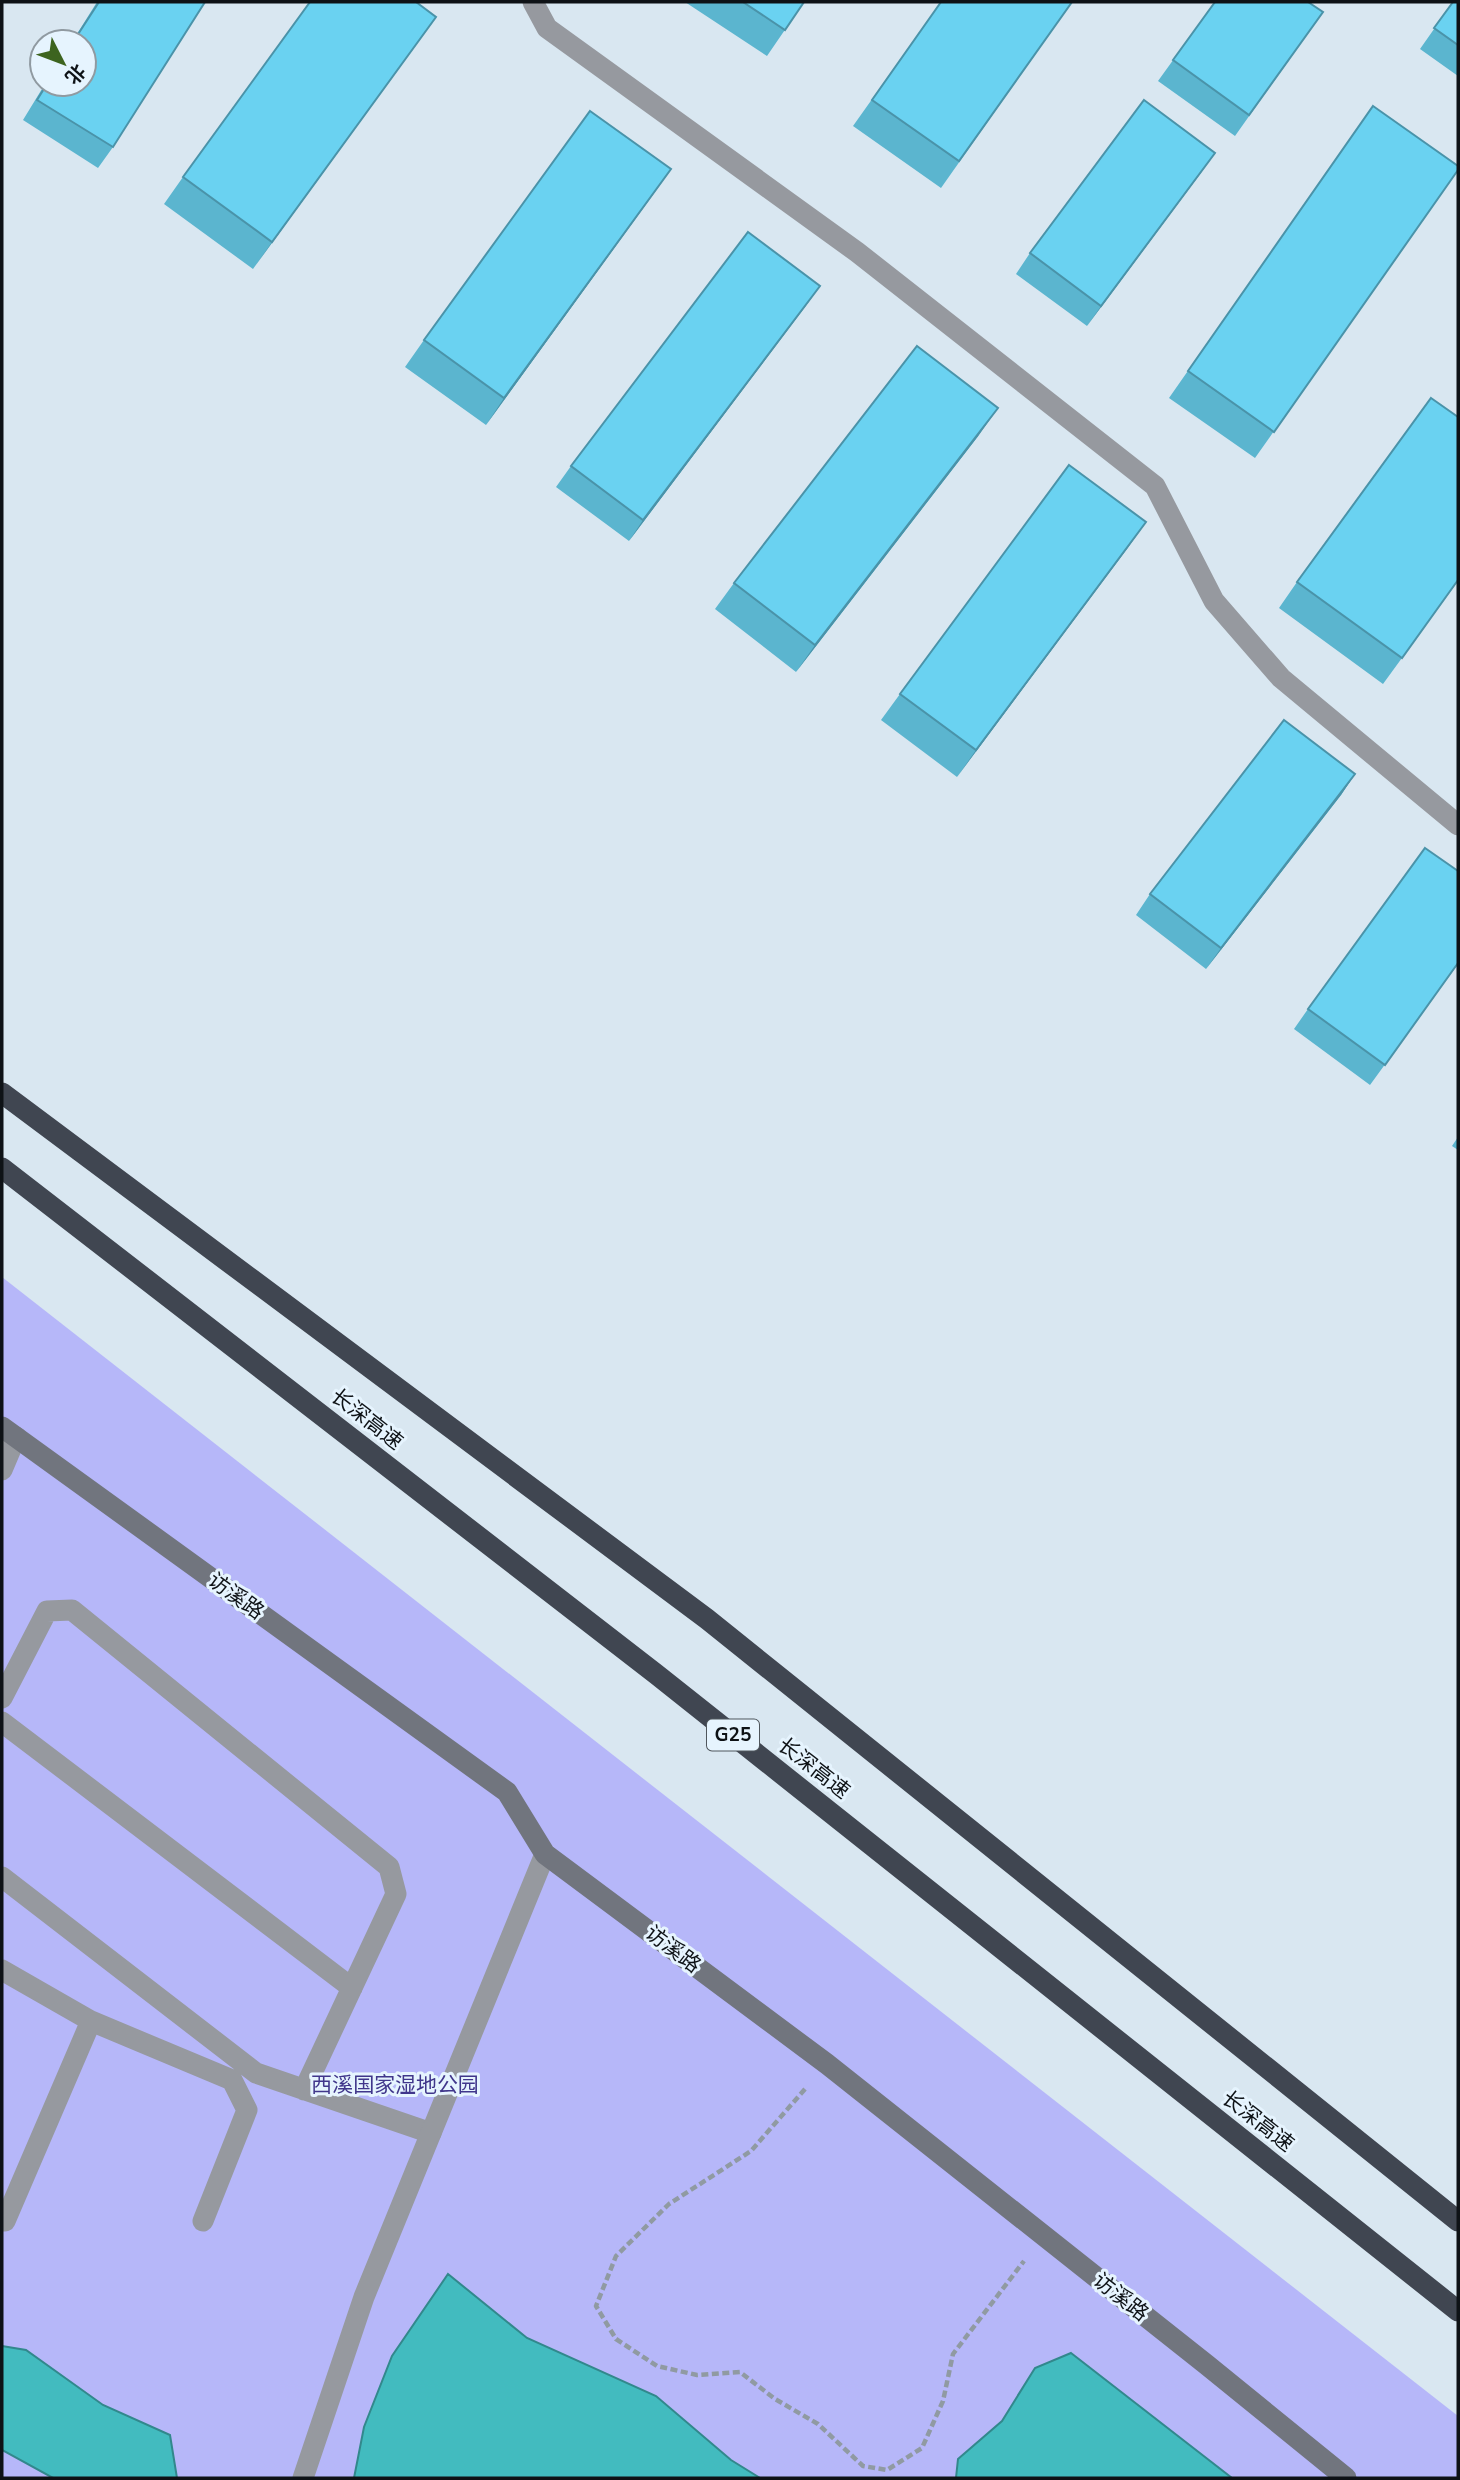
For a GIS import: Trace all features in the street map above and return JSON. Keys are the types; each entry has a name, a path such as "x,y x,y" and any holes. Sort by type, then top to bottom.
{"highway":[{"name":"长深高速","path":"2,1093 707,1619 1458,2221"},
{"name":"长深高速","path":"2,1168 656,1674 1458,2311"}],"street":[{"path":"533,2 547,28 857,252 1155,486 1214,601 1281,678 1458,825"},
{"path":"2,1470 9,1432"},
{"name":"访溪路","path":"9,1432 508,1792 545,1854 827,2064 1346,2478"},
{"path":"2,1698 47,1611 72,1610 389,1867 396,1894 304,2090"},
{"path":"2,1722 352,1988"},
{"path":"303,2478 364,2297 545,1854"},
{"path":"2,1877 256,2073 430,2133"},
{"path":"2,1970 91,2021 232,2080 247,2110 203,2221"},
{"path":"5,2221 91,2021"}],"path":[{"path":"827,2064 751,2151 669,2204 616,2256 596,2306 616,2339 657,2366 697,2375 740,2372 775,2399 818,2424 863,2466 887,2470 922,2448 943,2401 953,2354 996,2295 1045,2236"}],"green space":[{"name":"西溪国家湿地公园","path":"2,1277 1458,2416 1458,2478 2,2478"}],"shaded area":[{"path":"448,2274 527,2338 656,2396 731,2460 760,2478 354,2478 364,2427 392,2356"},
{"path":"2,2346 26,2350 103,2405 170,2435 177,2478 53,2478 2,2450"},
{"path":"1071,2353 1232,2478 956,2478 958,2459 1002,2421 1035,2368"}],"building":[{"path":"99,2 205,2 113,147 37,100 98,98 98,28 82,28"},
{"path":"310,2 416,2 436,17 272,242 183,177"},
{"path":"743,2 804,2 785,30"},
{"path":"941,2 1072,2 959,161 872,100"},
{"path":"1215,2 1308,2 1323,12 1249,115 1173,60"},
{"path":"1453,2 1458,2 1458,45 1434,28"},
{"path":"1144,100 1215,153 1101,306 1030,253"},
{"path":"1373,106 1458,166 1458,170 1274,432 1188,371"},
{"path":"590,111 671,169 504,398 424,340"},
{"path":"748,232 820,286 643,520 571,466"},
{"path":"917,346 998,408 815,645 734,583"},
{"path":"1431,398 1458,417 1458,580 1402,658 1297,582"},
{"path":"1069,465 1146,522 976,750 900,694"},
{"path":"1284,720 1355,774 1221,948 1150,894"},
{"path":"1425,848 1458,871 1458,963 1385,1065 1308,1009"}]}
